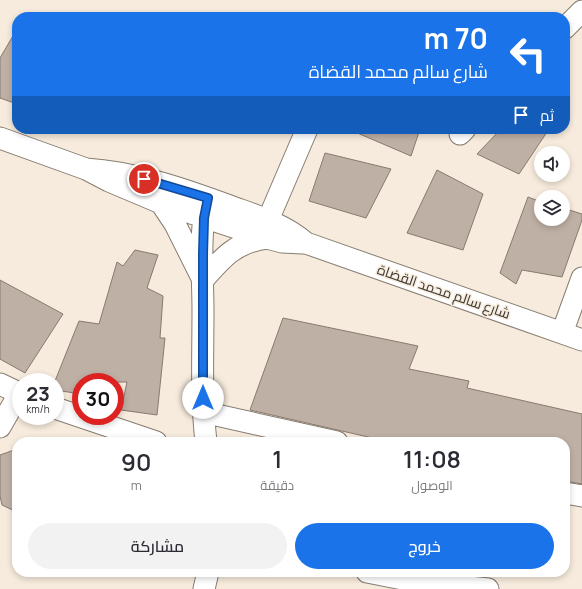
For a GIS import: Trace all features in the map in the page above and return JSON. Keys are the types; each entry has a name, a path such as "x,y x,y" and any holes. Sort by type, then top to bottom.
{"street":[{"path":"570,23 582,10"},
{"path":"203,280 230,252 268,229 305,134"},
{"name":"شارع سالم محمد القضاة","path":"0,138 86,169 109,181 161,203 206,208"},
{"name":"شارع سالم محمد القضاة","path":"86,169 107,170 132,176 206,208 268,229 289,243 306,243 582,340"},
{"path":"161,203 175,224 203,280"},
{"path":"206,208 203,280 203,412 206,437"},
{"path":"562,333 582,278"},
{"path":"0,384 12,390"},
{"path":"0,427 12,407"},
{"path":"64,411 141,437"},
{"path":"203,412 316,437"},
{"path":"570,494 582,496"},
{"path":"204,589 207,577"},
{"path":"393,577 413,581 488,589"}],"building":[{"path":"12,38 12,102 0,98 0,58"},
{"path":"360,134 418,134 411,156"},
{"path":"496,134 546,134 538,146 534,146 534,151 519,174 477,154"},
{"path":"325,153 391,169 366,218 309,201"},
{"path":"437,170 483,194 463,250 407,233"},
{"path":"528,197 534,199 534,226 570,226 570,210 582,214 582,220 562,277 522,270 516,284 500,273"},
{"path":"135,250 158,255 147,288 163,296 160,338 165,338 157,415 124,410 124,396 127,382 124,382 124,373 72,373 72,393 64,391 64,373 58,373 79,321 99,324 117,262 123,266"},
{"path":"0,280 63,314 25,373 0,359"},
{"path":"283,318 418,346 409,369 469,381 467,388 582,414 582,484 570,482 570,437 368,437 250,410"},
{"path":"12,451 12,510 2,505 0,496 0,455"}],"route":[{"path":"144,179 182,189 208,198 204,218 203,254 203,398"}]}
